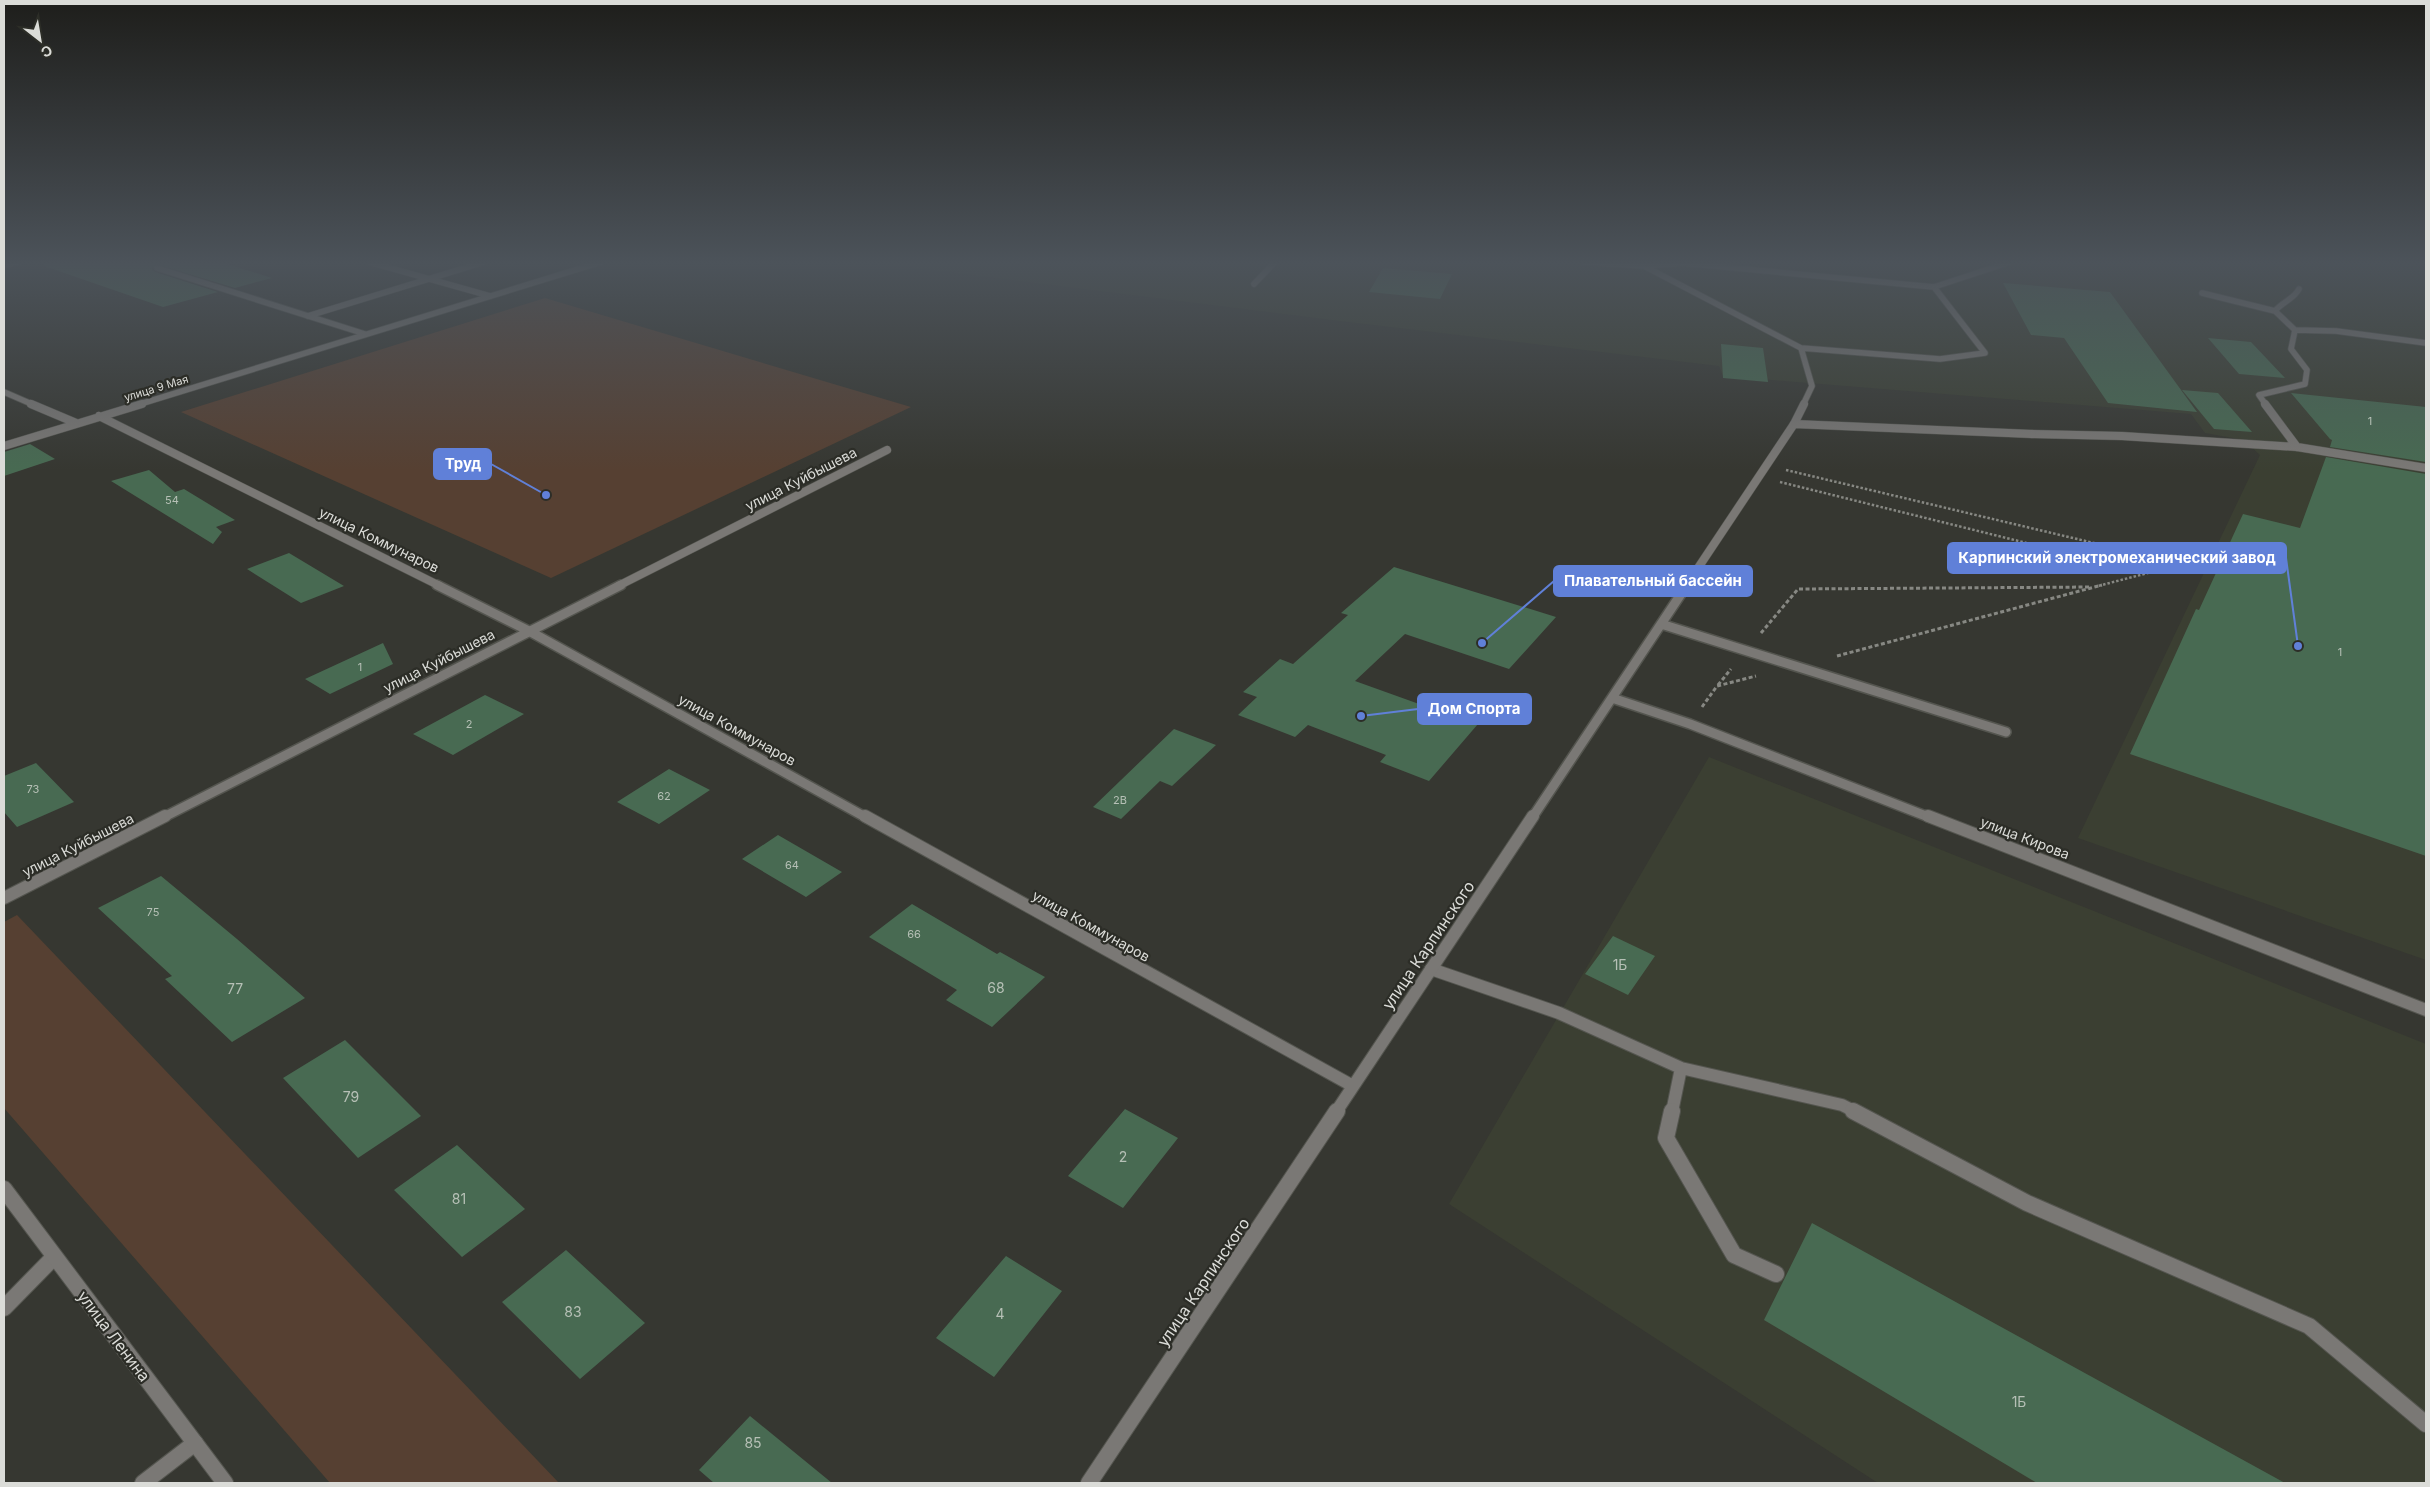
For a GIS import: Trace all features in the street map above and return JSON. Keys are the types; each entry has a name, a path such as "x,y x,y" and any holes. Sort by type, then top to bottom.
{"street":[{"path":"357,331 365,334"},
{"name":"улица 9 Мая","path":"4,446 374,331"},
{"path":"1769,331 1801,348 1940,359 1985,353 1968,331"},
{"path":"2295,331 2291,349 2307,370 2305,384 2259,395 2297,447"},
{"path":"2339,331 2426,343"},
{"name":"улица Карпинского","path":"1089,1483 1794,424 1812,386 1801,348"},
{"path":"4,392 76,423"},
{"name":"улица Коммунаров","path":"98,416 530,631 1353,1086"},
{"path":"1794,424 2122,436 2297,447 2426,468"},
{"name":"улица Куйбышева","path":"4,898 887,450"},
{"path":"1661,624 2006,732"},
{"name":"улица Кирова","path":"1612,698 1690,724 2426,1010"},
{"path":"1431,969 1559,1013 1681,1068 1842,1105 2027,1203 2309,1326 2426,1424"},
{"path":"1681,1068 1666,1138 1734,1255 1776,1274"},
{"name":"улица Ленина","path":"4,1189 225,1483"},
{"path":"4,1308 54,1257"},
{"path":"143,1483 194,1443"}],"path":[{"path":"1767,465 2153,557"},
{"path":"1717,686 1882,646 2148,573 1759,477"},
{"path":"1690,724 1717,686 1798,589 2098,587"}],"shaded area":[{"path":"438,331 657,331 911,407 551,578 181,412"},
{"path":"1428,331 2426,331 2426,960 2078,838 2260,455 2244,440 2205,433 2191,414 1723,376 1719,366"},
{"path":"1709,757 2426,1044 2426,1483 1878,1483 1449,1204"},
{"path":"17,915 559,1483 330,1483 4,1108 4,922"}],"building":[{"path":"2029,331 2139,331 2197,412 2108,403 2064,338 2031,335"},
{"path":"2208,338 2251,342 2285,378 2239,374"},
{"path":"1721,344 1763,348 1768,382 1723,378"},
{"path":"2182,390 2218,393 2252,432 2214,429"},
{"path":"2291,393 2426,407 2426,462 2330,447 2332,440"},
{"path":"30,444 55,459 4,476 4,452"},
{"path":"2326,457 2426,474 2426,856 2130,754 2196,609 2199,610 2243,514 2300,528"},
{"path":"149,470 175,492 184,489 235,520 216,527 222,532 213,544 111,481"},
{"path":"289,553 344,586 301,603 247,569"},
{"path":"1394,567 1556,617 1509,669 1405,634 1355,681 1433,709 1440,702 1484,717 1429,781 1380,762 1386,755 1308,725 1295,737 1238,715 1257,697 1243,692 1280,659 1293,664 1348,615 1341,613"},
{"path":"383,643 393,664 330,694 305,679"},
{"path":"485,695 524,714 453,755 413,734"},
{"path":"1174,729 1216,745 1172,786 1160,781 1121,819 1093,807"},
{"path":"36,763 74,802 17,827 4,812 4,776"},
{"path":"669,769 710,790 659,824 617,802"},
{"path":"778,835 842,872 806,897 742,859"},
{"path":"161,876 305,998 232,1042 165,979 172,976 98,908"},
{"path":"912,904 997,954 1000,952 1045,977 992,1027 946,1000 957,990 869,937"},
{"path":"1613,936 1655,956 1628,995 1585,974"},
{"path":"345,1040 421,1116 358,1158 283,1078"},
{"path":"1125,1109 1178,1138 1123,1208 1068,1176"},
{"path":"457,1145 525,1209 462,1257 394,1190"},
{"path":"1812,1223 2285,1483 2037,1483 1764,1320"},
{"path":"566,1250 645,1323 580,1379 502,1302"},
{"path":"1006,1256 1062,1291 994,1377 936,1338"},
{"path":"750,1416 832,1483 714,1483 699,1470"}],"place":[{"name":"Труд","path":"546,495"},
{"name":"Плавательный бассейн","path":"1482,643"},
{"name":"Карпинский электромеханический завод","path":"2298,646"},
{"name":"Дом Спорта","path":"1361,716"}]}
